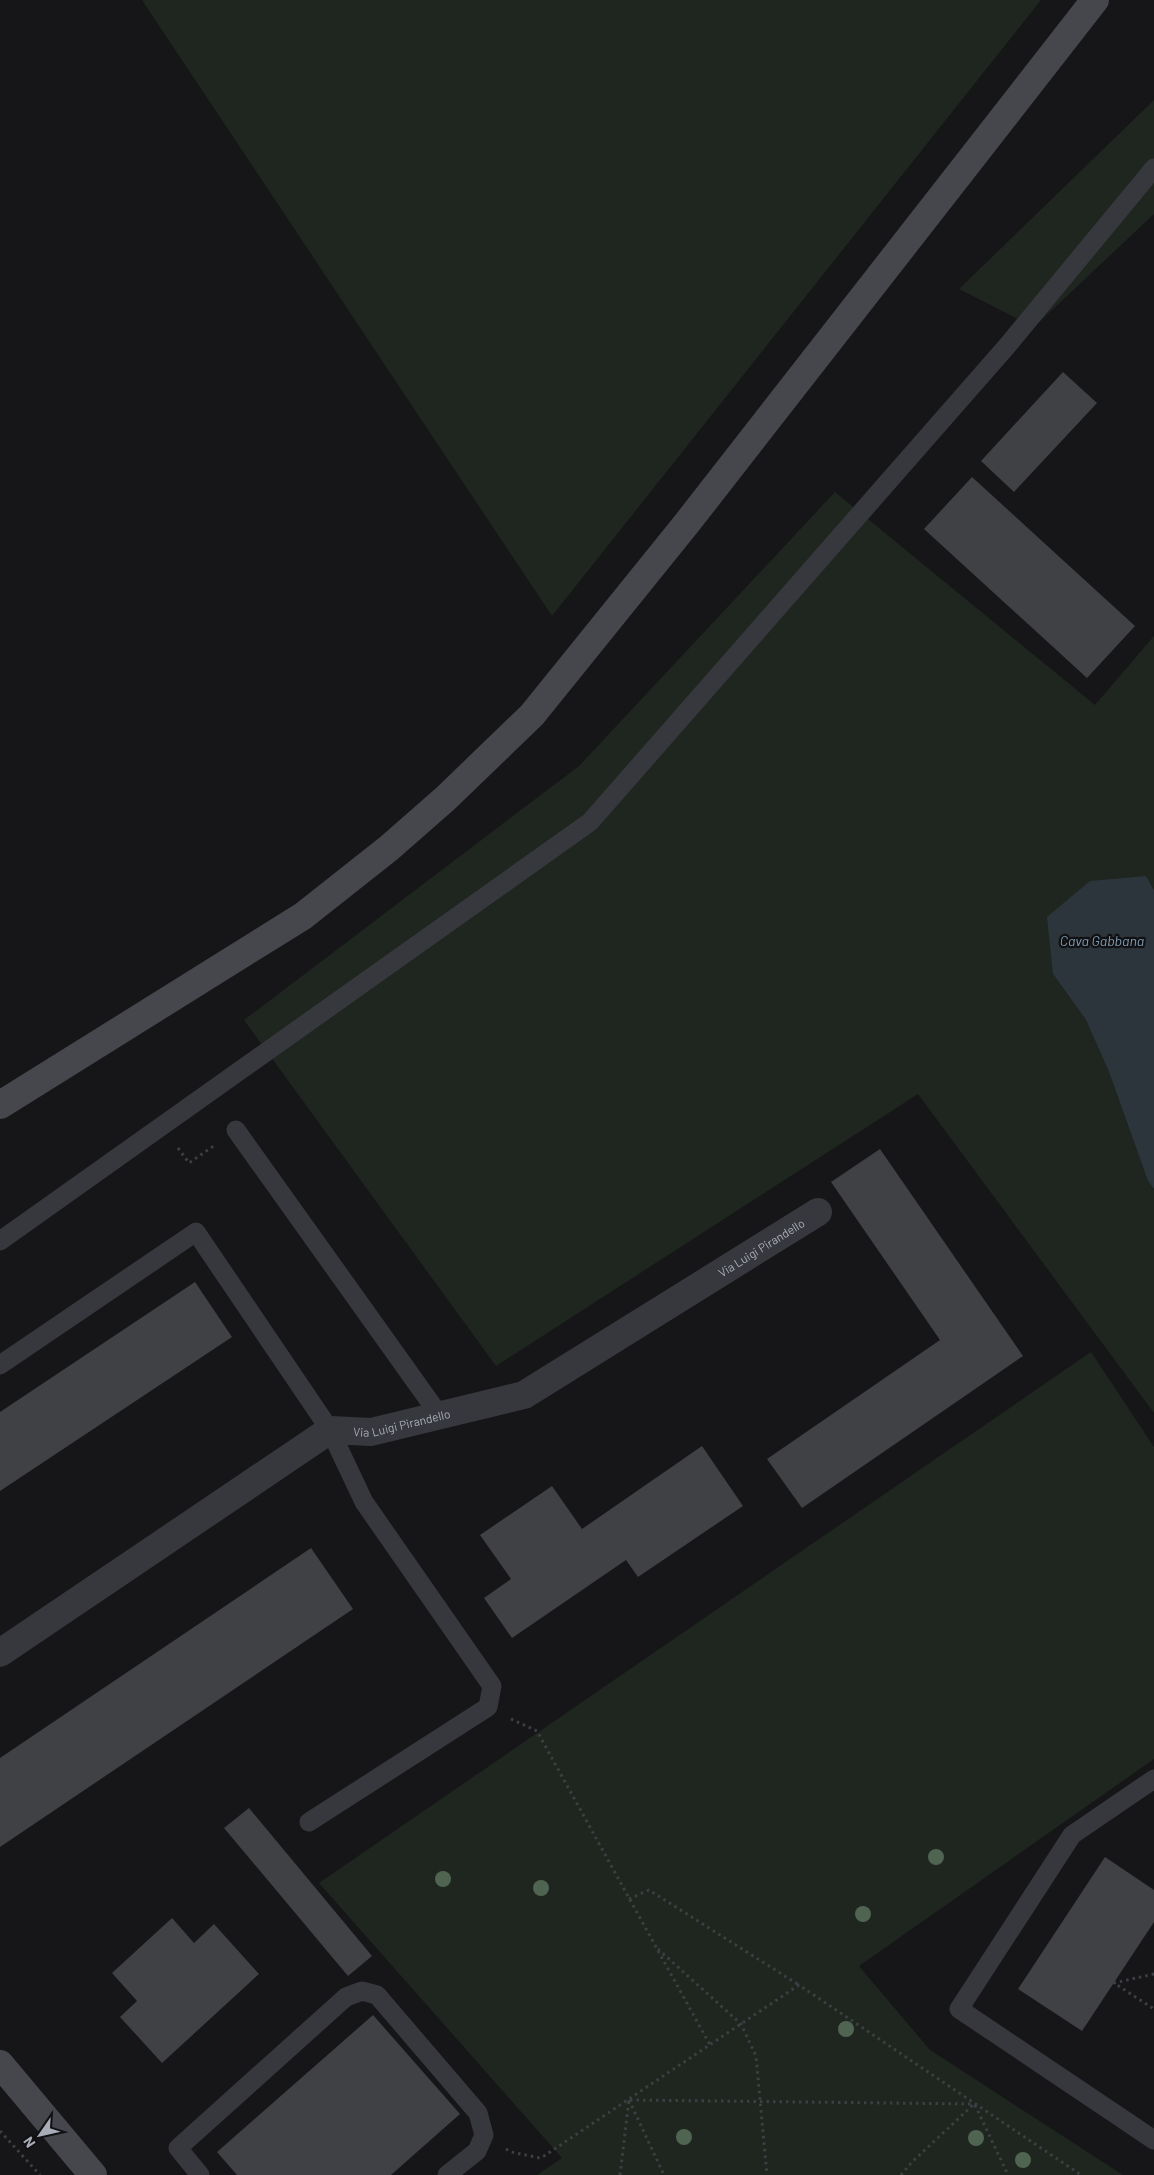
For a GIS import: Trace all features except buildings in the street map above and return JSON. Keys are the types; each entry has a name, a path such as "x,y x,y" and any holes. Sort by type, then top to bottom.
{"street":[{"path":"0,1105 303,916 389,848 446,798 532,715 686,523 1094,0"},
{"name":"Via Luigi Pirandello","path":"330,1430 372,1432 524,1396 818,1212"},
{"path":"0,1653 330,1430"},
{"path":"0,2064 94,2175"}],"lane":[{"path":"0,1241 590,822 1007,346 1154,168"},
{"path":"236,1130 440,1416"},
{"path":"0,1365 196,1232 330,1430 364,1502 492,1686 488,1707 309,1822"},
{"path":"1154,1778 1072,1835 959,2009 1154,2140"},
{"path":"200,2175 178,2148 346,1997 362,1991 376,1995 478,2114 484,2135 477,2151 447,2175"}],"path":[{"path":"162,1126 189,1164 236,1130"},
{"path":"488,1707 537,1731 710,2045"},
{"path":"629,1899 649,1890 799,1985 1081,2175"},
{"path":"656,1947 741,2024 756,2056 762,2102 767,2175"},
{"path":"1154,1974 1114,1983 1154,2010"},
{"path":"482,2139 489,2139 511,2152 540,2158 799,1985"},
{"path":"629,2100 975,2104"},
{"path":"620,2175 629,2100"},
{"path":"629,2100 664,2175"},
{"path":"902,2175 911,2163 975,2104"},
{"path":"975,2104 1008,2175"},
{"path":"0,2131 40,2175"}],"shaded area":[{"path":"142,0 1041,0 552,616"},
{"path":"1154,100 1154,214 1034,327 959,289"},
{"path":"835,492 1095,705 1154,636 1154,890 1146,876 1053,974 1086,1020 1109,1072 1148,1181 1154,1189 1154,1413 918,1094 496,1366 244,1020 579,766"},
{"path":"1091,1352 1154,1447 1154,1759 859,1966 930,2050 1123,2175 537,2175 562,2158 319,1883"}],"water":[{"name":"Cava Gabbana","path":"1146,876 1154,890 1154,1189 1148,1181 1109,1072 1086,1020 1053,974 1047,917 1090,881"}]}
